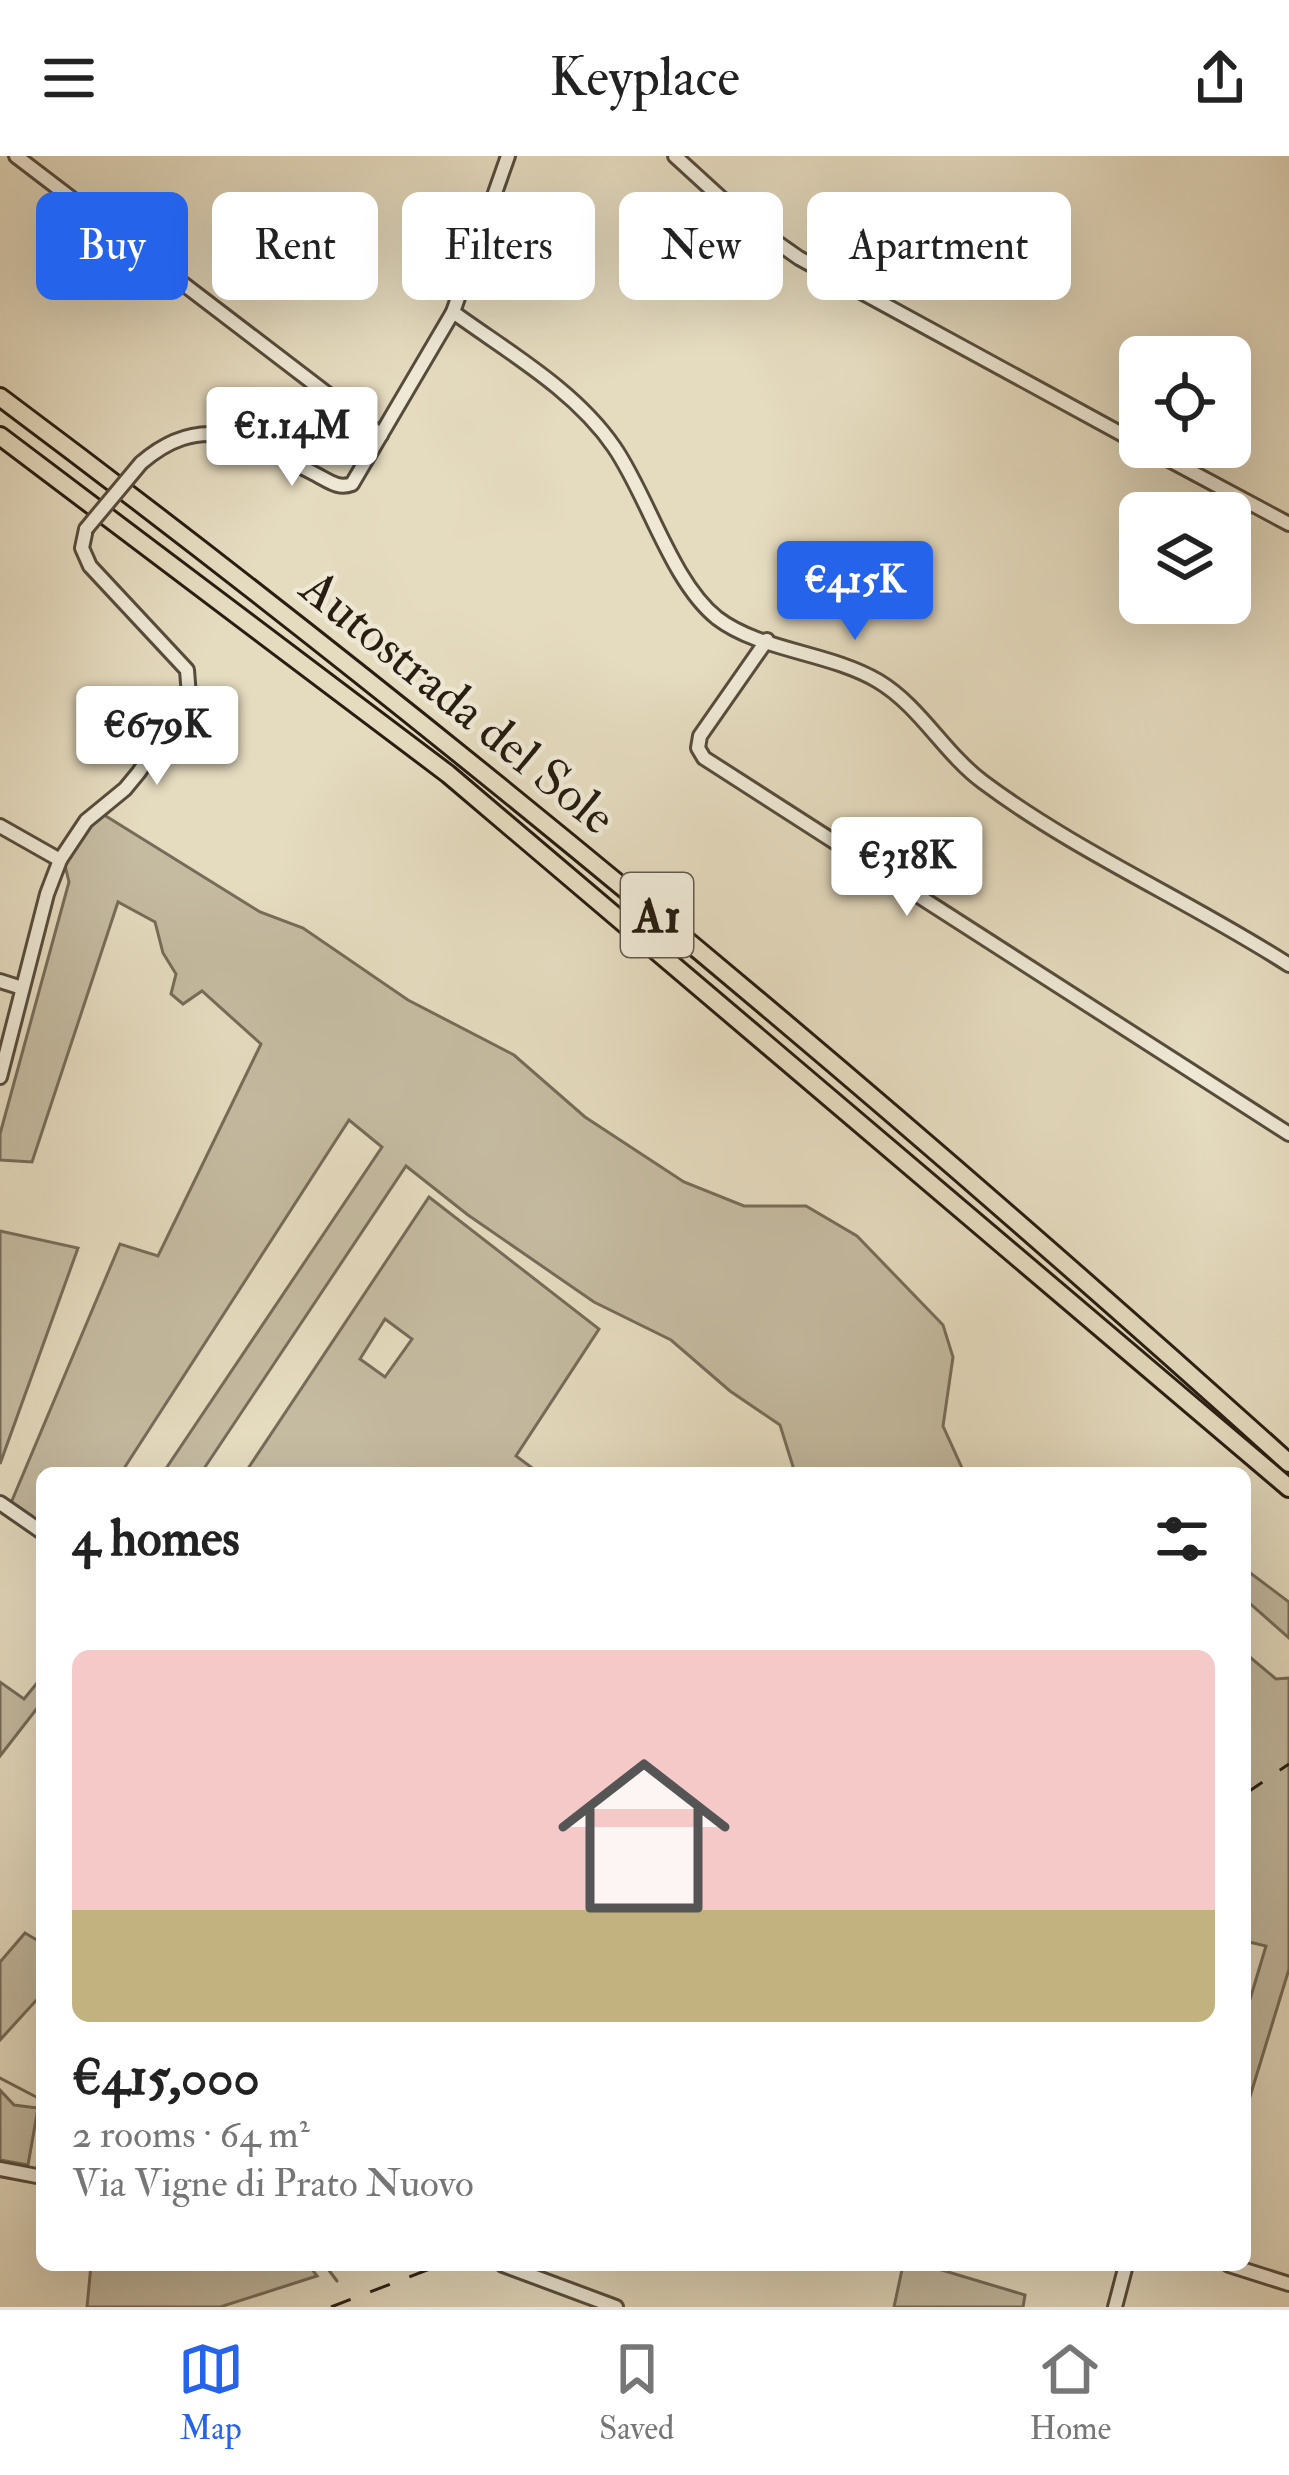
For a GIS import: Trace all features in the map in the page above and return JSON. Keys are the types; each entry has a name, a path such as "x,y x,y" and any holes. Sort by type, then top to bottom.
{"highway":[{"name":"Autostrada del Sole","path":"0,397 395,700 628,892 1119,1310 1289,1463"},
{"name":"Autostrada del Sole","path":"0,436 448,774 1289,1488"}],"street":[{"path":"16,156 381,435"},
{"path":"0,1077 60,860 86,821 132,782 184,706 190,684 187,670 90,566 82,548 86,529 141,463 175,440 210,431 279,456 346,488 355,482 453,312 508,156"},
{"path":"675,156 745,220 799,258 1119,433"},
{"path":"453,312 598,425 638,483 689,585 719,619 883,683 984,783 1289,965"},
{"path":"1183,468 1289,524"},
{"path":"767,640 701,734 698,745 704,758 1289,1134"},
{"path":"0,826 60,860"},
{"path":"0,981 22,988"},
{"path":"0,1503 36,1528"},
{"path":"0,2169 36,2176"},
{"path":"519,2271 616,2307"},
{"path":"1115,2307 1124,2271"},
{"path":"1247,2271 1289,2284"}],"shaded area":[{"path":"101,813 260,912 303,928 408,1000 514,1055 585,1117 684,1182 744,1206 806,1206 857,1236 943,1325 953,1357 943,1426 962,1467 793,1467 780,1425 730,1391 671,1340 594,1302 406,1166 205,1467 167,1467 382,1147 349,1120 125,1467 36,1467 36,1519 11,1503 120,1244 158,1256 261,1044 202,991 183,1004 171,994 176,974 163,953 155,922 118,902 32,1162 0,1160 0,1134 69,882 64,861"},
{"path":"429,1197 599,1329 516,1456 531,1467 249,1467","holes":["385,1319 412,1339 385,1377 360,1359"]},
{"path":"0,1231 78,1248 0,1464"},
{"path":"1251,1574 1289,1602 1289,1638 1251,1604"},
{"path":"1251,1658 1276,1679 1289,1678 1289,1969 1251,2093 1251,1996 1266,1946 1251,1942"},
{"path":"0,1682 24,1699 36,1684 36,1710 0,1756"},
{"path":"25,1933 36,1939 36,2001 0,2040 0,1962"},
{"path":"0,2090 14,2105 36,2108 36,2119 28,2165 0,2160"},
{"path":"90,2271 313,2271 317,2276 220,2307 87,2307"},
{"path":"902,2271 945,2271 1025,2295 1023,2307 894,2307"}],"waterway":[{"path":"0,2078 36,2097"},
{"path":"330,2271 337,2281"}],"railway":[{"path":"1251,1790 1289,1764"},
{"path":"331,2307 424,2271"}]}
